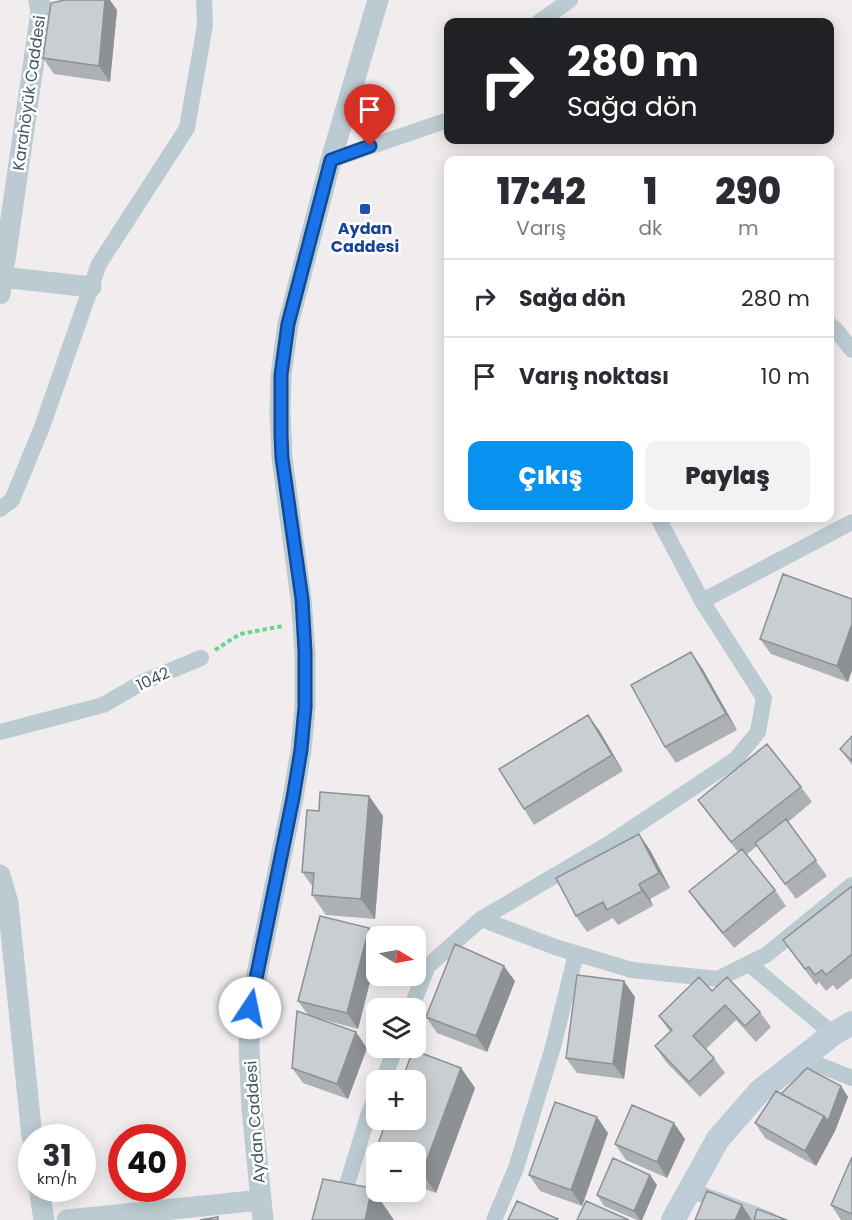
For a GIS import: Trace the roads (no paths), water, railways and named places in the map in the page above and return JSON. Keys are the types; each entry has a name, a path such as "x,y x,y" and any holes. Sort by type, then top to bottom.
{"main road":[{"path":"674,1220 718,1139 760,1090 842,1029"}],"street":[{"name":"Karahöyük Caddesi","path":"1,282 41,12 39,0"},
{"path":"0,509 12,500 42,427 99,264 187,128 205,25 204,0"},
{"name":"Aydan Caddesi","path":"262,1210 251,1088 250,1008 293,798 305,707 302,599 282,458 281,375 288,324 331,160 378,0"},
{"path":"545,18 570,0"},
{"path":"331,160 444,121"},
{"path":"1,282 91,287"},
{"path":"834,328 852,350"},
{"path":"415,998 428,966 481,919 607,845 736,759 758,732 764,698 702,601 660,522"},
{"path":"702,601 852,522"},
{"name":"1042","path":"0,732 103,705 143,682 201,658"},
{"path":"0,876 8,903 31,1124"},
{"path":"481,919 558,948 632,970 718,979 766,955 852,885"},
{"path":"494,1220 516,1168 554,1047 576,954"},
{"path":"749,964 842,1029"},
{"path":"802,1058 852,1078"},
{"path":"336,1220 366,1122"},
{"path":"690,1190 770,1220"},
{"path":"41,1202 44,1220"},
{"path":"67,1220 262,1210"}],"place":[{"name":"Aydan Caddesi","path":"365,209"}]}
